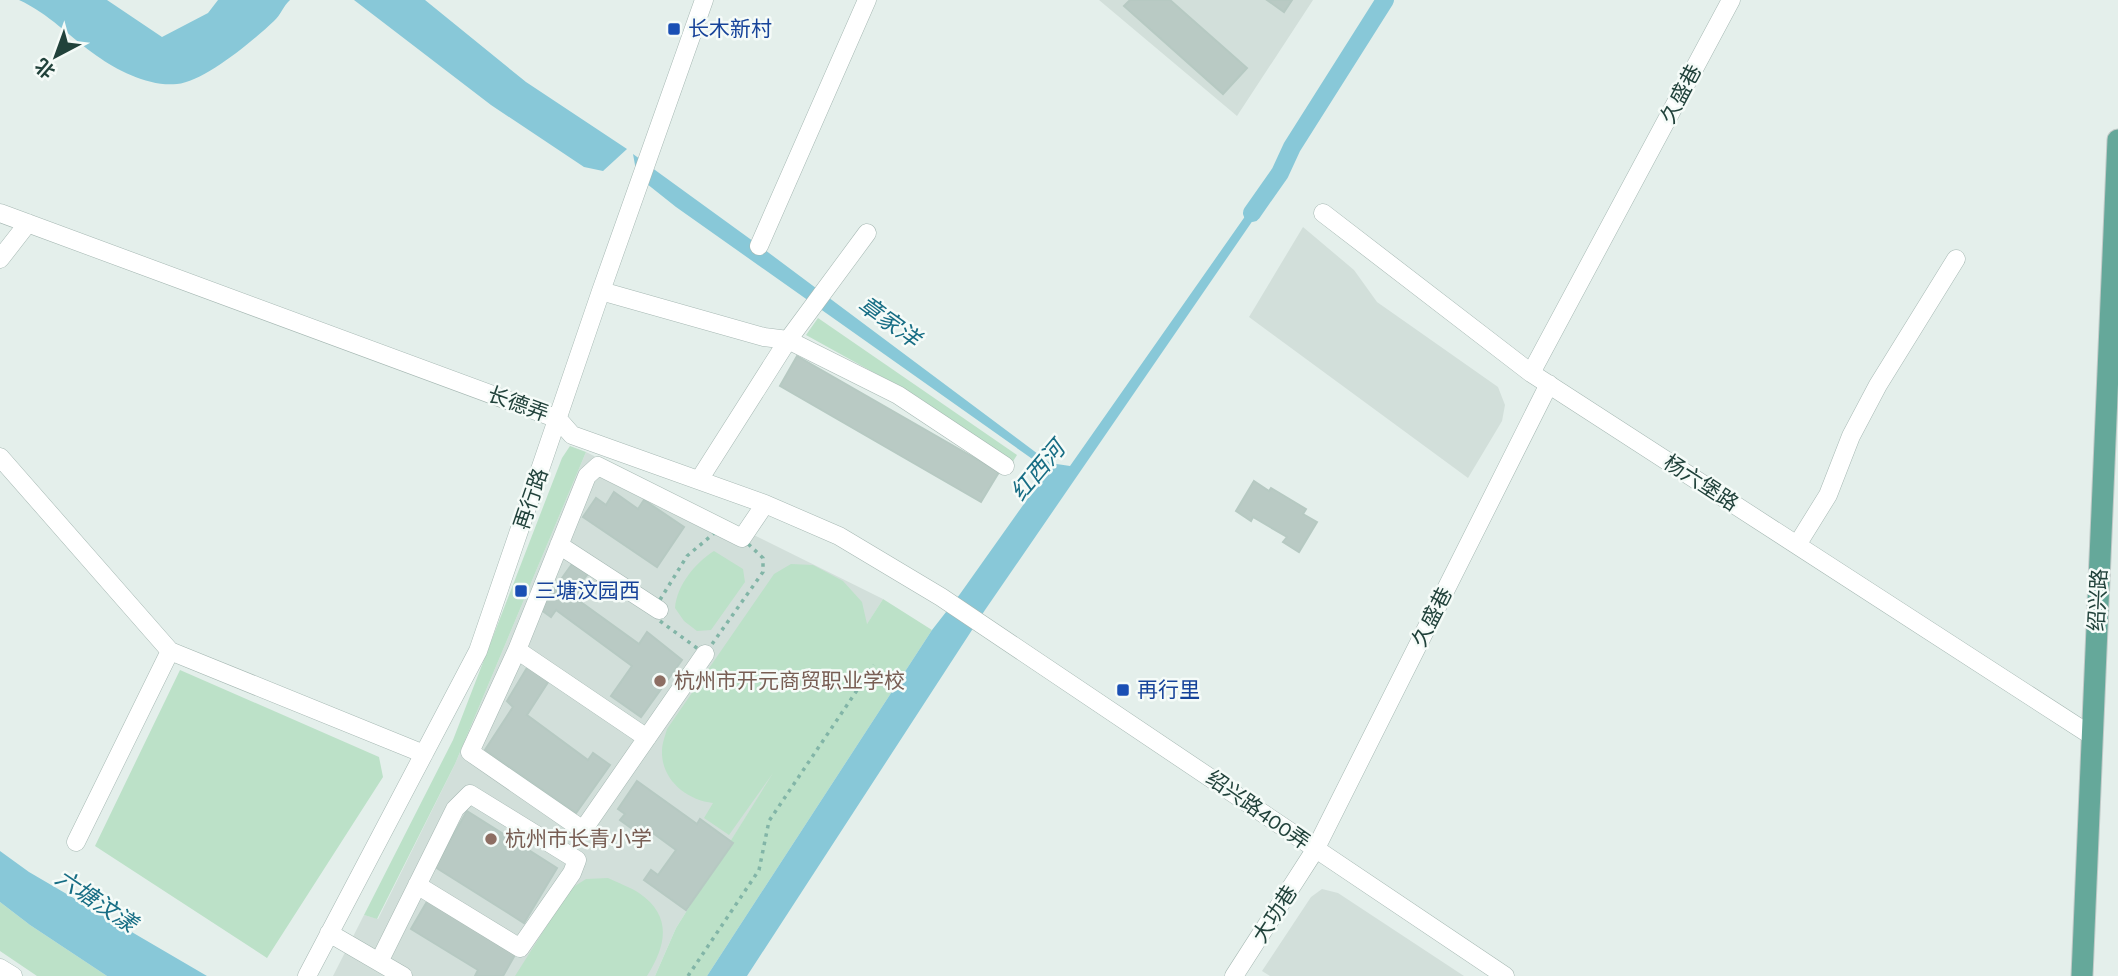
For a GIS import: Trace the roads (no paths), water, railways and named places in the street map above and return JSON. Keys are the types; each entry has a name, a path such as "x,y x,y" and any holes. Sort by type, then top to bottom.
{"main road":[{"name":"绍兴路","path":"2082,976 2118,140"}],"street":[{"name":"再行路","path":"307,975 478,651 704,0"},
{"path":"759,246 867,0"},
{"name":"久盛巷","path":"1531,373 1731,0"},
{"name":"长德弄","path":"0,213 558,419 572,435 765,504 839,537 941,597 1011,645"},
{"name":"杨六堡路","path":"1323,213 1531,373 2092,736"},
{"path":"0,260 28,223"},
{"path":"699,480 788,340 867,233"},
{"path":"1797,545 1828,495 1851,436 1878,385 1956,259"},
{"path":"601,292 764,337 788,340 898,395 1006,466"},
{"name":"久盛巷","path":"1315,850 1549,384"},
{"path":"0,457 170,652 424,754"},
{"path":"705,654 583,830 470,752 517,650 587,476 598,466 743,538 765,504"},
{"path":"559,545 659,610"},
{"name":"绍兴路400弄","path":"1011,645 1505,976"},
{"path":"517,650 647,738"},
{"path":"75,842 170,652"},
{"path":"371,964 417,886 455,809 470,794 577,860 572,873 520,948 417,886"},
{"name":"大功巷","path":"1234,976 1315,850"},
{"path":"329,933 371,964 403,976"},
{"path":"0,968 12,976"}],"water":[{"path":"19,0 107,0 162,37 208,13 218,0 290,0 274,21 228,59 201,76 177,84 167,84 135,77 105,62 40,12"},
{"path":"354,0 425,0 526,82 627,149 603,171 584,167 491,105"},
{"path":"633,154 1050,463 1070,466 1260,195 1271,194 985,610 747,976 707,976 932,630 1048,470 676,207 637,176"},
{"path":"0,851 29,872 207,976 107,976 0,902"}],"waterway":[{"name":"红西河","path":"1252,213 1280,173 1292,147 1385,0"}],"place":[{"name":"长木新村","path":"674,29"},
{"name":"三塘汶园西","path":"521,591"},
{"name":"杭州市开元商贸职业学校","path":"660,681"},
{"name":"再行里","path":"1123,690"},
{"name":"杭州市长青小学","path":"491,839"}],"water label":[{"name":"章家洋","path":"889,322"},
{"name":"六塘汶漾","path":"96,901"}]}
